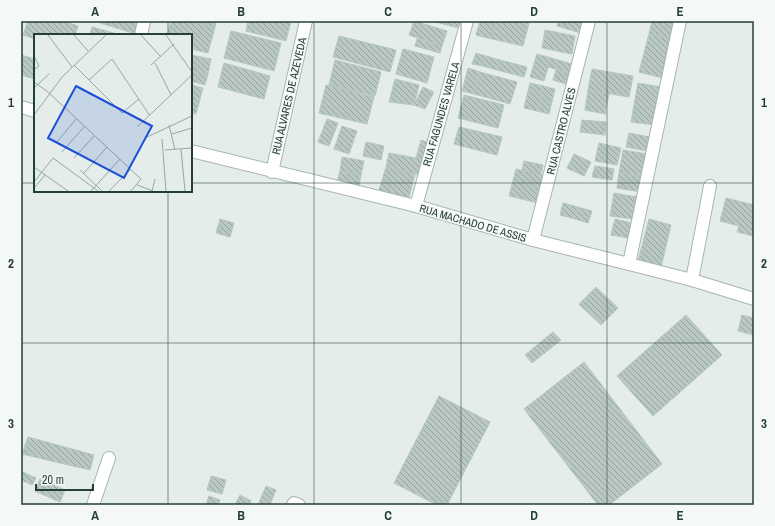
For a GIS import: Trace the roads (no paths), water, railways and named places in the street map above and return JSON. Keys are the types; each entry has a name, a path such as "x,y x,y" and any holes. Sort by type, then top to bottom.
{"street":[{"path":"141,34 144,21"},
{"name":"RUA ALVARES DE AZEVEDA","path":"272,172 306,21"},
{"name":"RUA FAGUNDES VARELA","path":"416,206 467,21"},
{"name":"RUA CASTRO ALVES","path":"533,240 589,21"},
{"path":"629,264 680,21"},
{"path":"21,107 34,111"},
{"name":"RUA MACHADO DE ASSIS","path":"192,151 416,206 533,240 692,280 754,298"},
{"path":"692,280 710,186"},
{"path":"93,505 109,458"}]}
